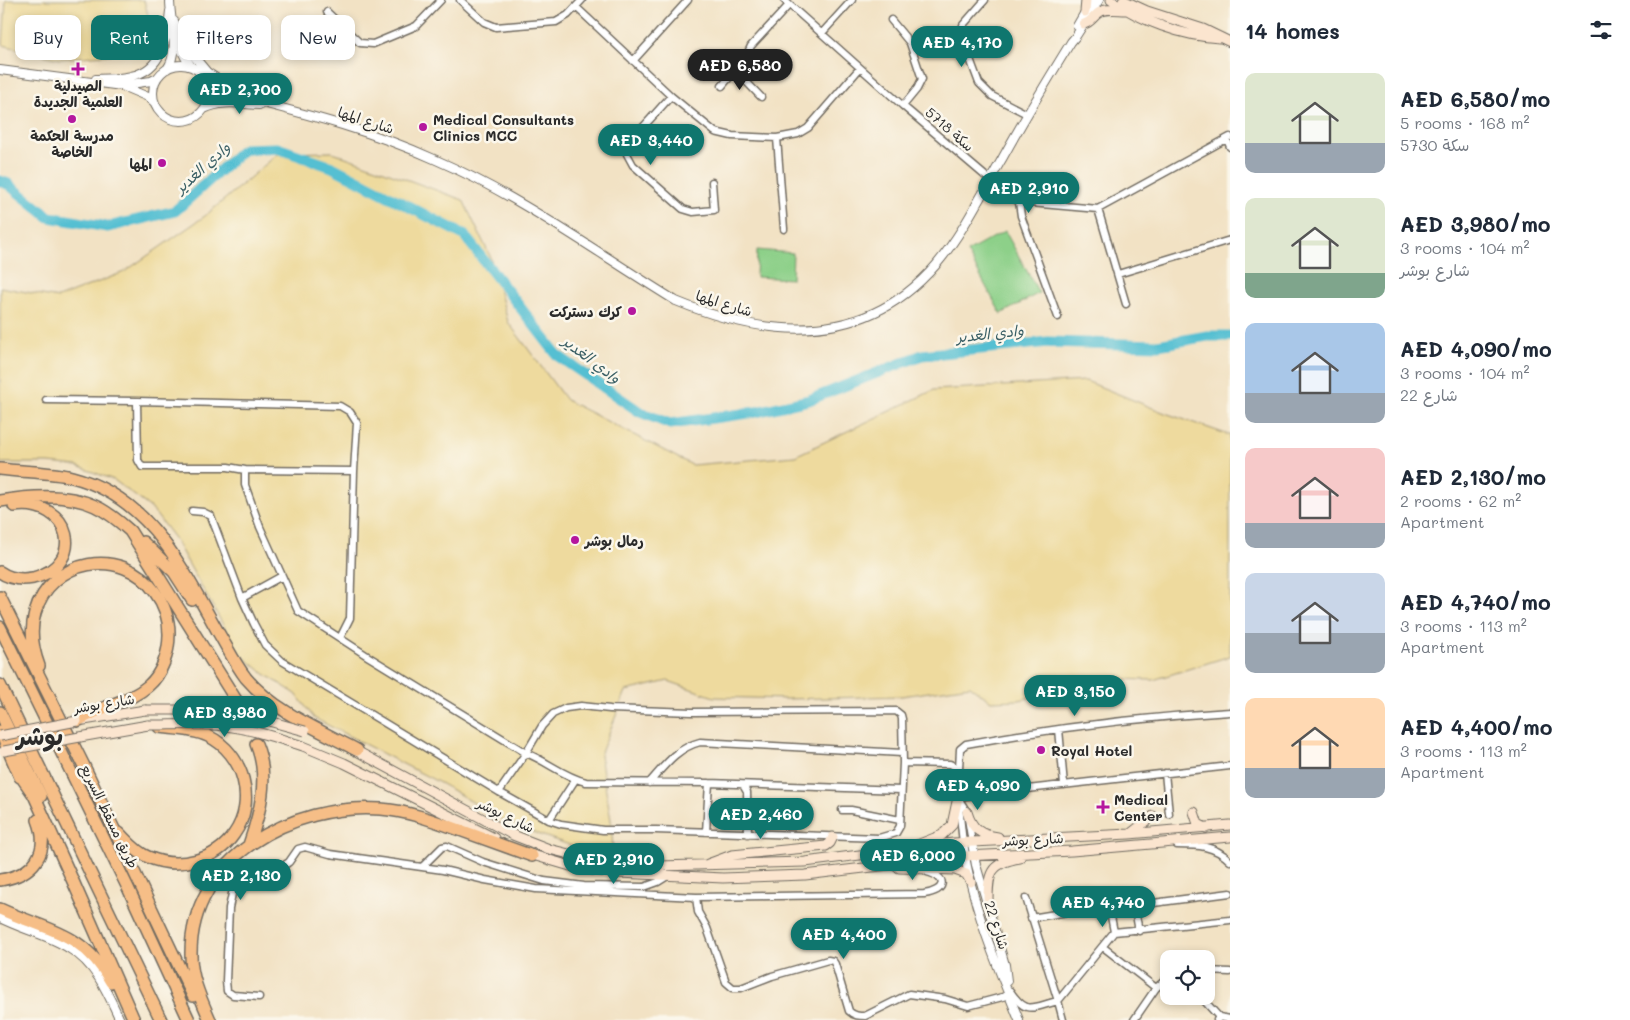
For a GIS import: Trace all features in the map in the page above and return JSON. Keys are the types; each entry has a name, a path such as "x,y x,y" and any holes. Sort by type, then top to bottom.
{"highway":[{"path":"0,469 72,477 95,485 123,500 168,545 233,659 246,678 276,704 301,720 357,750"},
{"path":"0,501 51,497 94,505 112,516 141,540 174,572 244,680 267,701 276,704"},
{"path":"0,509 25,504 48,511 60,520 68,536 62,558 44,576 18,579 0,572"},
{"path":"133,534 241,708"},
{"path":"54,707 34,646 33,618 39,604 53,583 71,569 92,563 103,563 128,568 146,581 159,597 163,606 169,624 164,663 150,685 137,694 76,721"},
{"path":"0,597 118,832 140,853 158,861 170,863 191,862 211,855 234,835 241,820 245,802 245,788 240,768 228,751 208,736 148,725"},
{"name":"طريق مسقط السريع","path":"0,627 129,890 190,1020"},
{"path":"0,685 161,1020"},
{"path":"0,712 85,889 94,928"},
{"path":"0,731 39,822 43,841 41,850 31,868 16,877 0,880"},
{"path":"249,845 258,819 262,790 263,768 256,744"},
{"path":"84,766 205,1020"},
{"path":"18,772 34,796 134,1020"},
{"path":"210,1020 193,977 191,955 194,927 201,904 212,881 232,859 249,845 278,827 305,817 342,810 378,809 410,813 532,856"},
{"path":"0,909 36,927 70,937 90,953 107,974 129,1020"}],"main road":[{"path":"1085,12 1086,0"},
{"path":"1111,0 1151,21 1181,32 1219,38 1230,42"},
{"path":"1123,0 1147,11 1208,31 1219,38"},
{"path":"1084,24 1090,22 1103,10 1127,10"},
{"name":"شارع بوشر","path":"0,736 145,710 203,710 240,714 305,731 357,750 513,835 549,850 621,864 705,866 805,862 909,848 1129,834 1230,825"},
{"name":"شارع بوشر","path":"2,751 148,725 203,724 259,732 303,746 344,763 532,856 577,868 666,877 723,878 805,875 970,856 1072,851 1230,837"},
{"path":"909,848 942,835 948,830 955,819 958,798"},
{"path":"967,812 970,823 981,834 1011,837 1020,841"},
{"path":"1194,812 1198,824 1206,828"},
{"path":"1129,834 1154,816"},
{"path":"705,866 715,860 732,855 826,846 833,837"},
{"path":"988,903 989,877 994,866 1002,861 1072,851"},
{"path":"864,867 961,871 966,874 971,882"}],"street":[{"path":"79,80 124,77 148,69 159,57 163,48 171,0"},
{"path":"0,70 122,86 148,97 161,112 173,120 181,121 196,116 204,109 208,101 207,82 202,74 191,66 180,47 171,0"},
{"path":"327,12 360,43 373,44 416,26 441,0"},
{"path":"460,0 484,22 496,27 556,22 568,15 582,0"},
{"path":"632,61 688,0"},
{"path":"822,34 852,0"},
{"path":"985,0 963,25 962,37 973,67 980,83 992,96 1027,114"},
{"name":"شارع المها","path":"1071,42 1074,30 1092,0"},
{"name":"شارع المها","path":"207,82 214,89 221,92 352,128 435,159 508,195 618,266 676,300 726,319 752,325 782,329 813,328 864,317 896,301 923,278 946,252 1027,114 1099,0"},
{"path":"722,86 744,59 750,46 787,2"},
{"name":"سكة 5718","path":"787,2 903,106 990,180 1019,202"},
{"path":"576,7 671,96 715,132 732,136 777,138 798,134 808,128 860,68"},
{"path":"122,86 151,81 166,69 171,60 174,44 170,11"},
{"path":"891,20 910,43 922,80 918,89 903,106"},
{"path":"174,21 192,54 207,72 248,98"},
{"path":"166,69 175,65 191,66"},
{"path":"735,70 761,97"},
{"path":"155,103 153,90 157,78"},
{"path":"671,96 628,144 627,154 634,164 683,209 694,212 714,210 712,182"},
{"name":"شارع المها","path":"204,109 223,102 273,106"},
{"path":"777,138 784,229"},
{"path":"1058,317 1021,216 1019,202 1098,209 1229,138 1230,147"},
{"path":"1098,209 1126,304"},
{"path":"1118,274 1230,240"},
{"path":"46,400 340,406 350,412 357,423 350,618 340,638"},
{"path":"136,401 138,460 142,467 228,467 245,470 354,471"},
{"path":"245,470 245,486 260,527 298,611 526,752 540,758 575,780 586,782 709,783 901,790"},
{"path":"192,511 203,512 211,516 242,598 265,645 282,660 499,792 549,820 572,827 602,830 885,837 896,833 900,826 902,719 901,715 896,712 692,712 581,706 566,708 553,714 542,726 499,792"},
{"path":"242,598 282,576"},
{"path":"1230,712 1189,714 1059,729 966,744 960,748 958,798 1230,766"},
{"path":"1059,729 1064,785"},
{"path":"649,782 677,753 688,745 700,742 902,753"},
{"path":"902,764 950,764 959,769"},
{"path":"1165,773 1170,814"},
{"path":"549,820 575,780"},
{"path":"706,832 709,783"},
{"path":"736,784 743,785 746,792 748,834"},
{"name":"شارع 22","path":"958,798 967,812 968,843"},
{"name":"شارع 22","path":"958,798 968,843 971,882 992,951 1020,1020"},
{"path":"842,810 865,812 900,820"},
{"path":"1146,845 1199,845 1213,849 1230,860"},
{"path":"422,867 442,847 447,846 484,862 535,879 584,886 644,887 666,877"},
{"path":"259,997 233,995 228,990 226,981 229,908 233,889 245,875 262,870 279,869 289,862 298,849 305,847 330,854 443,870 536,889 696,897 924,894 939,890 942,886 938,874 916,869"},
{"path":"436,854 443,870"},
{"name":"شارع 22","path":"970,856 988,903 1005,965 1009,992"},
{"path":"1139,931 1135,910 1138,905 1230,893"},
{"path":"696,897 698,912 707,928 726,982 733,988 742,988 772,976 828,960 833,961 849,1011 859,1016 865,1016 909,994 945,999 968,1006 1009,992 1022,1006 1027,1008 1058,1001 1114,932 1110,911 1108,907 1031,918"},
{"path":"1026,898 1063,1020"},
{"path":"0,918 36,927 71,949 84,960 102,982 120,1020"},
{"path":"1114,932 1139,931 1230,920"},
{"path":"1103,947 1156,988"},
{"path":"1215,971 1230,972"},
{"path":"1134,1020 1160,985"},
{"path":"1207,1005 1218,1019 1230,1019"}],"green space":[{"path":"1005,231 1039,293 1001,314 967,252"},
{"path":"757,250 793,253 792,279 756,277"}],"sand":[{"path":"6,0 144,0 148,15 91,15 91,56 81,57 81,15 15,15 15,48 3,45"},
{"path":"332,152 463,200 490,256 508,322 566,400 692,465 795,456 934,390 1086,381 1165,413 1230,434 1230,656 1153,680 1118,679 1019,700 991,701 970,686 902,696 787,699 714,697 668,681 626,691 600,755 611,820 613,850 578,848 499,818 442,784 314,718 296,694 263,673 239,653 174,538 151,508 114,480 77,466 49,463 0,463 0,287 58,298 124,272 205,216 279,153"}],"waterway":[{"name":"وادي الغدير","path":"0,181 8,184 49,217 108,227 175,211 244,149 277,148 332,167 464,235 558,356 640,412 670,424 756,412 809,400 922,355 1048,342 1158,345 1207,336 1230,336"}],"tunnel":[{"path":"241,708 256,744"}],"place":[{"name":"الصيدلية العلمية الجديدة","path":"78,69"},
{"name":"مدرسة الحكمة الخاصة","path":"72,119"},
{"name":"Medical Consultants Clinics MCC","path":"423,127"},
{"name":"المها","path":"162,163"},
{"name":"كرك دستركت","path":"632,311"},
{"name":"رمال بوشر","path":"575,540"},
{"name":"Royal Hotel","path":"1041,750"},
{"name":"Medical Center","path":"1103,807"}],"district":[{"name":"بوشر","path":"40,735"}]}
